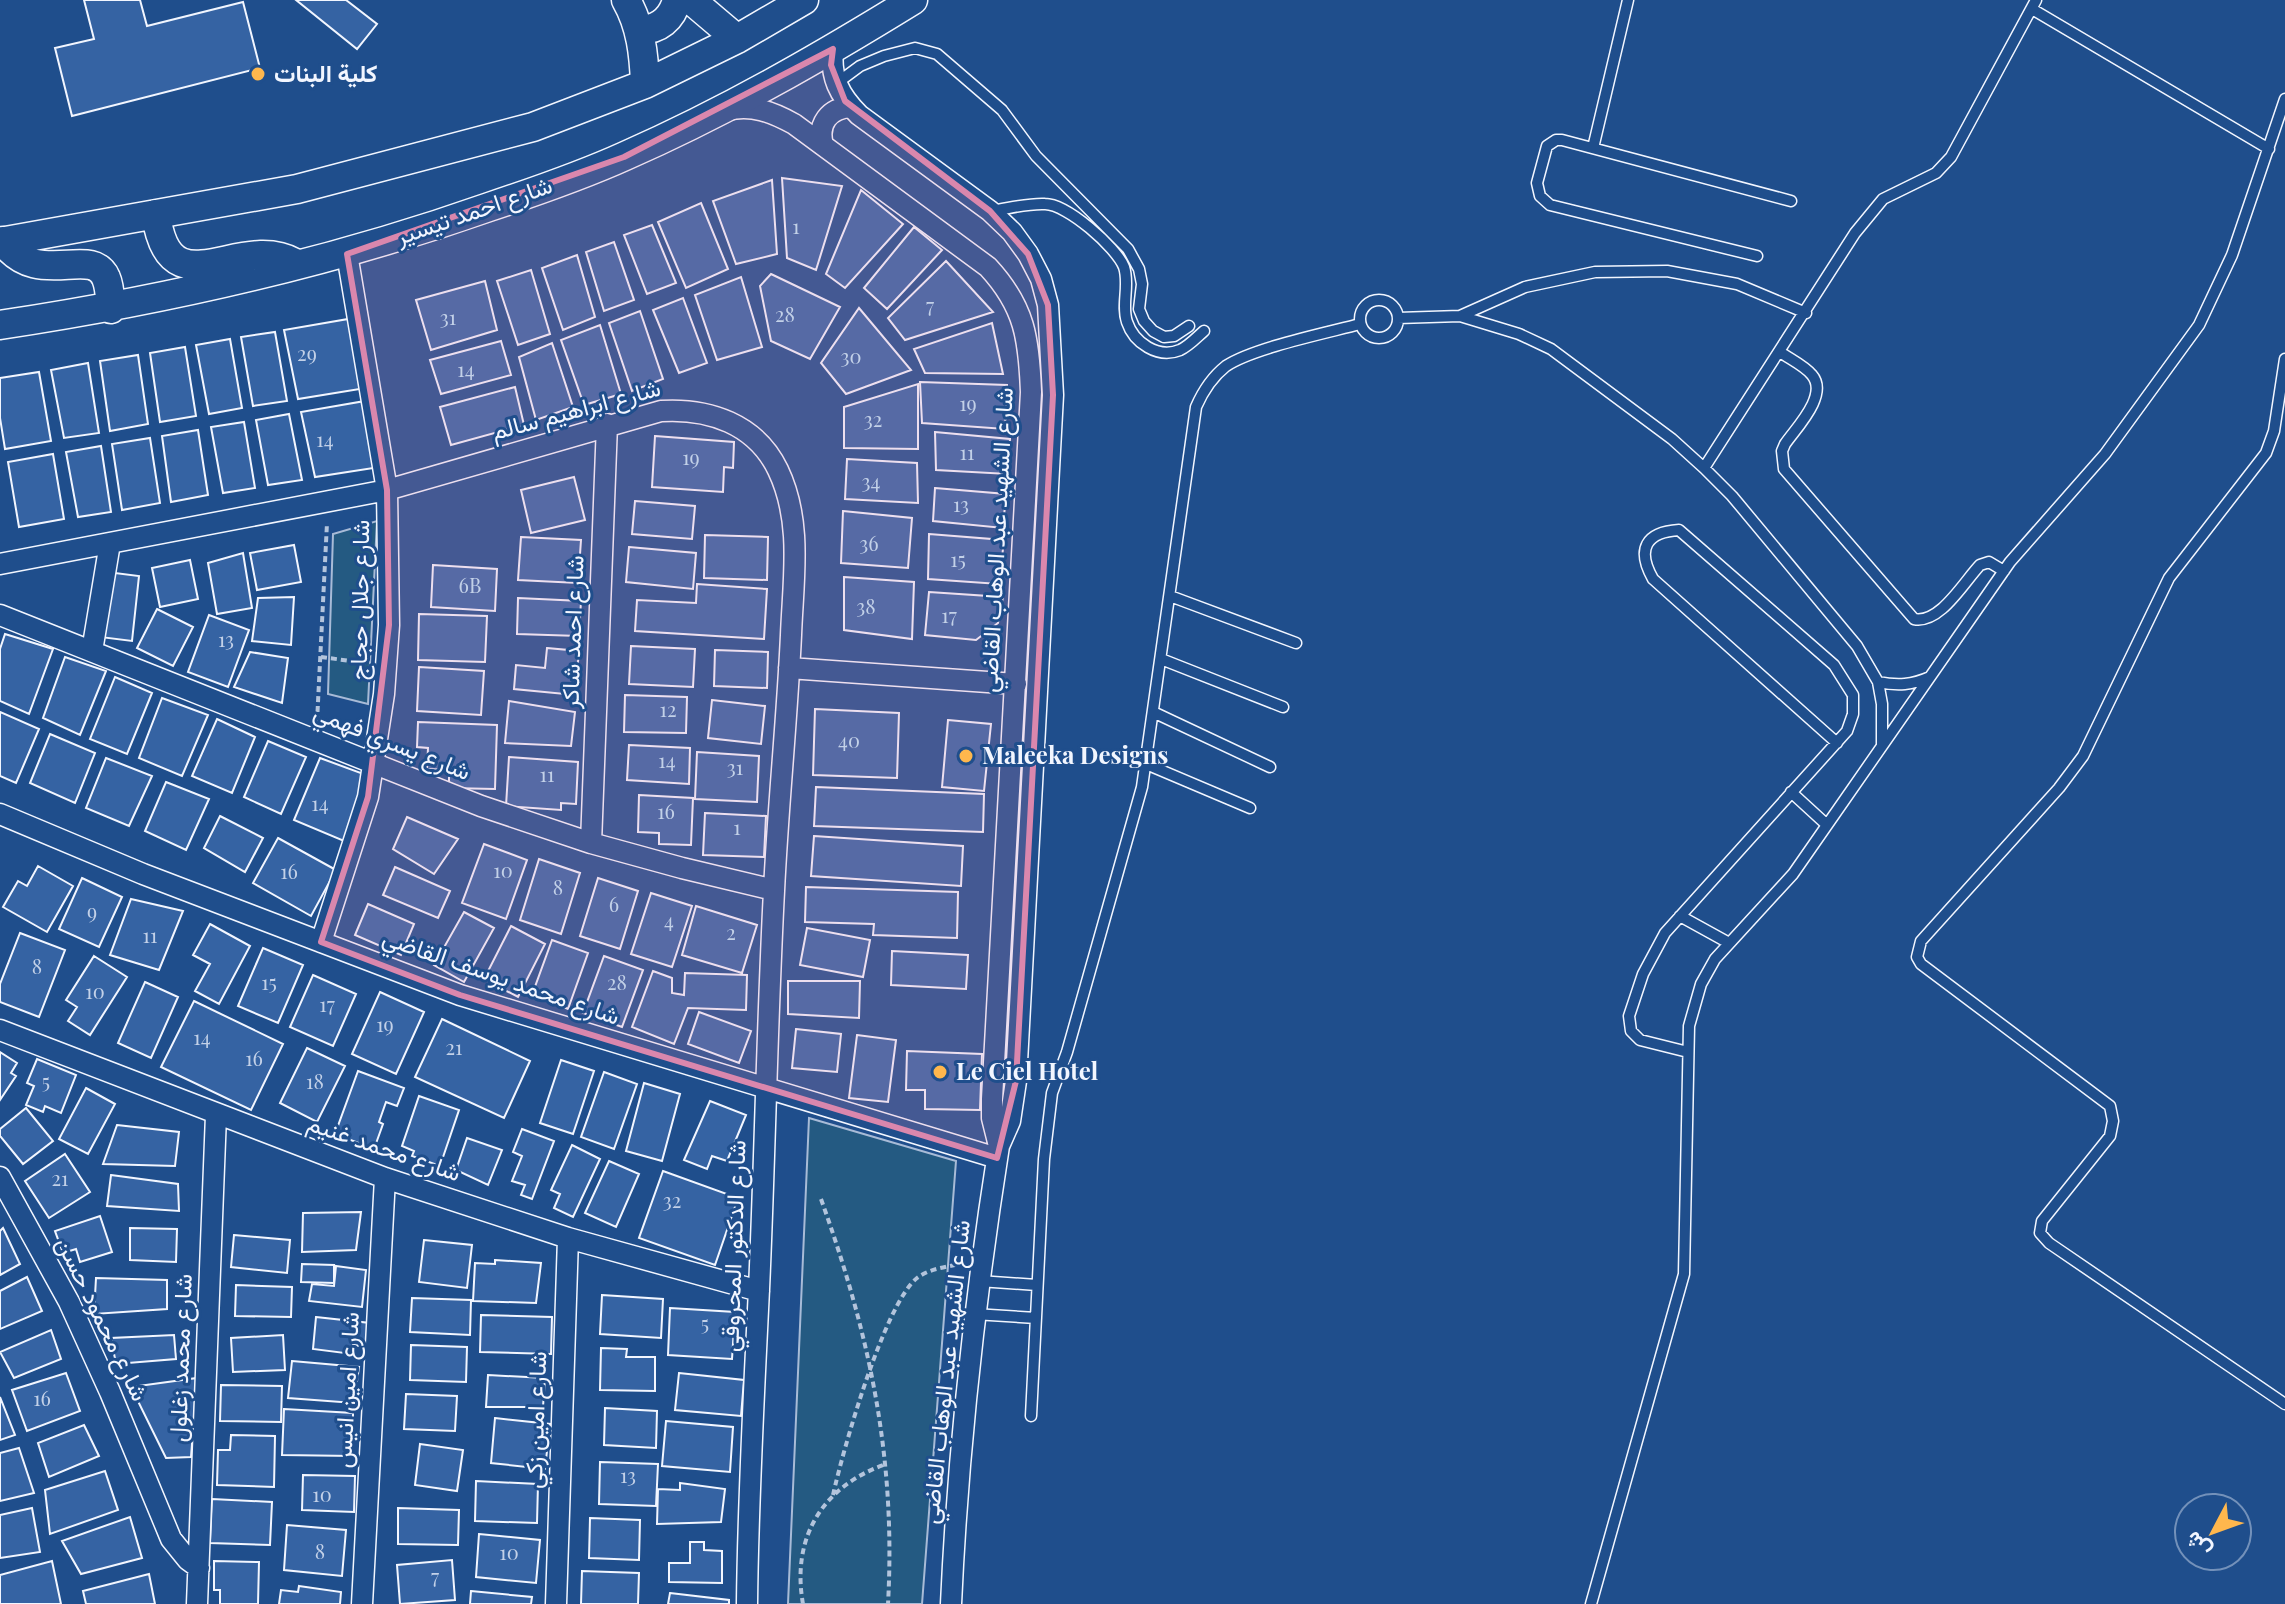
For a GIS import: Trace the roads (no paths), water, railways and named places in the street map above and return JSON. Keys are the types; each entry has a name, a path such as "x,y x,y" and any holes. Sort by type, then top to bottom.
{"main road":[{"path":"626,0 639,30 645,84"},
{"path":"639,30 664,22 671,16 677,0"},
{"path":"691,0 737,39"},
{"path":"111,309 107,281 98,267 87,263 35,266 11,253 2,242 297,189 533,127 645,84 737,39 804,0"},
{"name":"شارع احمد تيسير","path":"0,325 111,309 347,254 551,186 624,157 766,88 913,0"},
{"path":"156,214 161,244 171,256 185,264 204,265 268,254 298,265"}],"street":[{"path":"833,49 831,65 835,84"},
{"name":"شارع الشهيد عبد الوهاب القاضي","path":"835,84 851,107 990,211 1012,232 1041,279 1048,305 1053,395 1016,1081 1010,1121 998,1152 974,1314 956,1502 951,1604"},
{"name":"شارع الشهيد عبد الوهاب القاضي","path":"718,112 738,107 758,108 794,124 988,267 1012,297 1022,317 1029,348 1031,392 992,1099 998,1152"},
{"path":"823,145 821,129 828,115 835,110 851,107"},
{"name":"شارع جلال حجاج","path":"321,942 356,837 375,763 389,611 387,490 347,254"},
{"name":"شارع ابراهيم سالم","path":"0,564 387,490 607,424 661,411 688,409 716,415 741,428 762,446 778,469 796,530 774,890"},
{"name":"شارع احمد شاكر","path":"591,843 607,424"},
{"path":"92,651 110,543"},
{"name":"شارع يسري فهمي","path":"0,615 481,806 591,843 774,890"},
{"path":"789,668 1016,684"},
{"name":"شارع محمد يوسف القاضي","path":"0,814 143,874 460,995 767,1089 998,1152"},
{"name":"شارع الدكتور المحروقي","path":"747,1604 748,1489 759,1291 774,890"},
{"name":"شارع محمد غنيم","path":"0,1030 385,1178 568,1238 759,1291"},
{"name":"شارع محمد زغلول","path":"197,1604 216,1115"},
{"name":"شارع محمود حسن","path":"0,1177 69,1302 171,1539 199,1568"},
{"name":"شارع امين انيس","path":"362,1604 385,1178"},
{"name":"شارع امين زكي","path":"556,1604 568,1238"}],"lane":[{"path":"1593,148 1628,0"},
{"path":"1704,468 1855,233 1883,199 1936,173 1951,157 2034,5 2269,149"},
{"path":"835,84 860,66 884,56 915,48 937,54 1002,110 1036,156 1128,249 1139,269 1142,284 1139,309 1153,331 1164,337 1174,336 1189,326"},
{"path":"1591,1604 1684,1274 1689,1026 1701,984 1715,959 1793,874 2004,571 2105,454 2199,325 2232,255 2285,99"},
{"path":"1757,256 1550,205 1540,196 1537,183 1547,146 1562,140 1791,201"},
{"path":"990,211 1045,204 1060,207 1087,227 1115,253 1124,268 1125,318 1132,336 1146,347 1168,353 1182,349 1204,331"},
{"path":"1460,316 1525,287 1595,272 1667,271 1737,284 1806,313"},
{"path":"1372,301 1386,302 1398,318 1394,331 1381,338 1368,335 1360,324 1362,310 1372,301"},
{"path":"1398,318 1460,316 1519,334 1551,349 1672,439 1732,496 1857,646 1878,682 1882,748"},
{"path":"1031,1416 1044,1159 1052,1093 1072,1037 1142,787 1196,407 1214,377 1229,365 1252,355 1360,324"},
{"path":"1780,352 1814,376 1817,387 1816,398 1782,451 1784,469 1914,619 1924,621 1937,615 1980,565 1989,562 2004,571"},
{"path":"2285,359 2274,431 2266,453 2169,578 2083,756 2059,788 1921,941 1917,957 1921,964 2110,1106 2113,1121 2110,1136 2042,1221 2040,1233 2049,1243 2285,1404"},
{"path":"1688,1052 1640,1040 1631,1031 1629,1016 1643,974 1665,933 1791,792 1837,743 1847,731 1853,714 1853,695 1834,665 1679,530 1661,531 1647,543 1643,562 1653,579 1837,743"},
{"path":"1170,596 1296,643"},
{"path":"1161,659 1283,707"},
{"path":"1878,682 1915,684 1932,676"},
{"path":"1153,712 1270,767"},
{"path":"1146,764 1250,808"},
{"path":"1791,792 1827,825"},
{"path":"1680,916 1729,943"},
{"path":"979,1281 1037,1285"},
{"path":"974,1314 1036,1318"}],"place":[{"name":"كلية البنات","path":"258,74"},
{"name":"Maleeka Designs","path":"966,756"},
{"name":"Le Ciel Hotel","path":"940,1072"}]}
